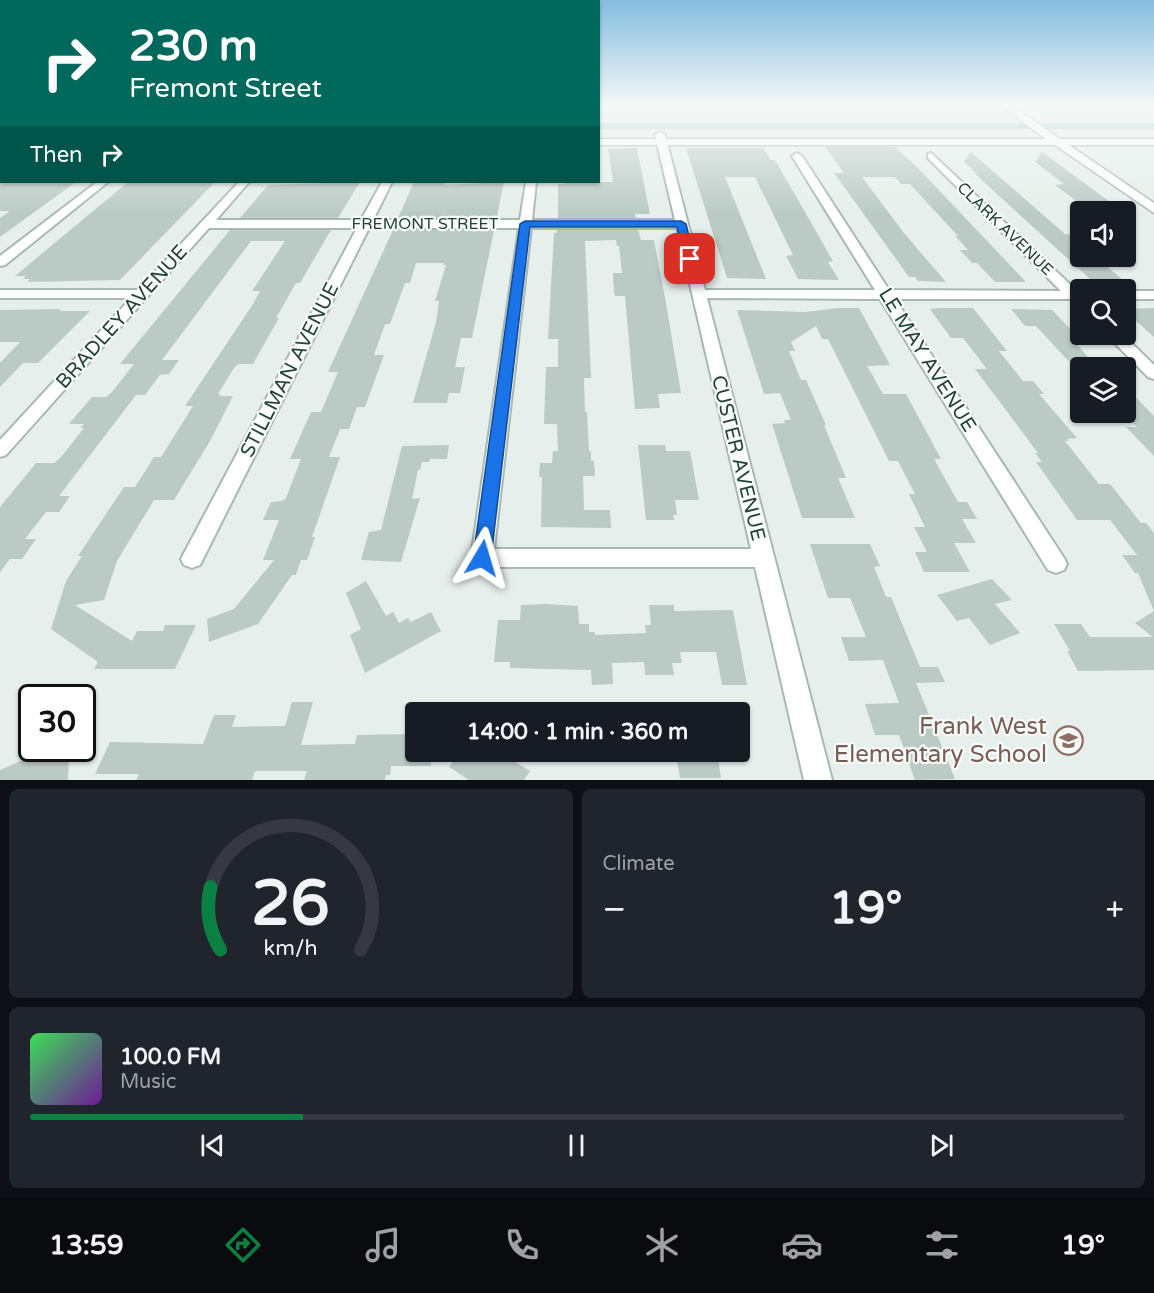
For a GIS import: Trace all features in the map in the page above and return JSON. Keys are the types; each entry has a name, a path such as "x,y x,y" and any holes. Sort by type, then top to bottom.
{"street":[{"name":"CUSTER AVENUE","path":"661,141 818,780"},
{"path":"998,141 1154,142"},
{"path":"1058,142 1154,209"},
{"name":"LE MAY AVENUE","path":"797,156 1056,564"},
{"name":"CLARK AVENUE","path":"931,156 1070,289"},
{"path":"0,261 102,183"},
{"name":"BRADLEY AVENUE","path":"0,452 243,183"},
{"name":"STILLMAN AVENUE","path":"192,559 386,183"},
{"path":"531,183 482,558 763,558"},
{"name":"FREMONT STREET","path":"205,224 681,224"},
{"path":"0,294 142,294"},
{"path":"698,294 1070,297"},
{"path":"1136,295 1154,295"},
{"path":"1124,345 1154,375"}],"building":[{"path":"825,147 895,147 917,167 1026,282 995,282 977,263 972,263 960,250 968,250 955,236 958,236 910,184 901,184 895,177 862,177 904,233 946,282 918,281 915,277 909,277 834,173 844,173"},
{"path":"637,148 650,214 635,214 636,218 558,218 558,184 613,182 608,149"},
{"path":"686,148 763,148 771,160 775,160 797,198 833,261 828,262 839,280 798,279 786,256 793,255 755,177 725,177 766,279 727,278"},
{"path":"971,152 1065,234 1070,235 1070,261 974,173 976,173 964,161"},
{"path":"1042,152 1109,201 1076,201 1055,185 1064,184 1035,162"},
{"path":"0,183 75,183 0,237 0,218 10,211 0,211"},
{"path":"127,183 214,183 120,280 27,282 30,279 23,279 26,276 15,276"},
{"path":"359,183 338,218 240,218 268,185"},
{"path":"414,183 446,183 445,185 504,183 496,218 398,218"},
{"path":"230,230 331,230 300,283 296,283 253,364 238,364 218,394 221,394 219,396 233,396 210,441 174,500 154,500 117,561 104,600 75,605 132,641 137,631 163,631 165,625 196,625 175,669 94,669 98,662 51,629 66,581 82,556 78,556 124,487 135,487 154,457 161,457 193,406 185,406 253,304 260,291 252,291 285,241 251,241 162,360 179,360 169,374 160,375 145,395 136,395 59,496 70,496 59,512 46,512 25,539 36,539 22,559 10,559 0,572 0,507 36,463 54,463 61,457 84,428 80,428 84,424 69,424 92,397 106,397 112,392 134,364 120,364"},
{"path":"393,230 494,230 472,338 461,338 455,367 465,367 460,393 449,393 447,403 413,403 436,322 439,301 435,301 446,265 443,265 444,263 416,263 410,283 405,283 390,324 385,324 374,355 384,355 365,407 357,407 349,429 340,429 329,457 340,457 312,537 315,537 307,560 301,560 296,575 292,575 258,624 209,642 207,619 234,609 274,560 263,560 279,520 263,520 271,502 282,501 286,498 301,459 290,459 311,412 321,412 338,372 328,372"},
{"path":"557,230 638,230 641,240 654,240 666,303 681,393 658,394 660,408 635,409 625,296 615,296 614,293 613,273 622,273 619,246 616,240 585,241 591,378 584,378 585,412 587,412 589,451 591,451 591,461 594,461 595,476 583,476 584,510 610,510 611,528 541,527 540,463 552,463 553,451 558,451 557,424 544,424 546,367 558,367 558,339 548,339 554,233 557,233"},
{"path":"1077,267 1108,267 1122,279 1090,279"},
{"path":"859,308 890,365 867,366 883,394 906,394 941,459 934,459 958,502 967,502 977,519 962,519 976,543 954,543 970,572 924,572 915,552 927,552 914,527 925,527 909,494 915,494 898,461 889,461 828,339 822,339 816,326 791,342 795,351 789,351 801,380 806,380 826,425 824,425 846,478 838,478 855,518 802,518 772,424 791,420 780,393 764,394 737,310 805,312"},
{"path":"973,308 1007,351 999,351 1023,381 1033,381 1044,394 1039,394 1077,438 1065,441 1099,484 1110,484 1141,523 1146,523 1154,533 1154,611 1138,573 1135,573 1122,555 1137,555 1110,520 1077,520 1036,462 1042,462 1035,453 1038,453 975,369 987,369 963,338 951,338 930,309"},
{"path":"1154,308 1154,337 1136,321 1136,309"},
{"path":"61,309 59,311 90,311 38,363 23,363 0,387 0,363 20,342 0,342 0,310"},
{"path":"1011,309 1052,310 1070,329 1070,345 1077,345 1088,357 1070,357 1070,363 1036,326 1025,326"},
{"path":"1136,397 1154,416 1154,456 1126,427 1137,427 1133,423 1136,423"},
{"path":"449,445 447,459 430,459 429,462 422,462 418,470 412,499 420,498 401,562 361,560 369,532 381,530 402,446"},
{"path":"638,445 665,445 666,451 690,451 699,500 675,500 677,515 673,515 674,520 646,520"},
{"path":"810,544 870,544 880,566 874,567 886,597 891,597 920,667 938,667 945,682 916,683 955,779 915,780 899,735 875,735 865,704 899,703 883,660 849,661 841,637 866,637 850,598 828,598"},
{"path":"992,579 1012,600 995,604 1020,633 990,645 969,618 957,621 937,595"},
{"path":"366,581 386,616 393,612 399,623 408,618 411,622 431,612 441,631 365,673 350,635 361,629 346,593"},
{"path":"521,605 578,606 579,624 589,624 589,632 595,632 595,635 646,633 645,625 651,625 649,605 674,605 674,611 733,610 747,685 722,685 716,652 680,652 682,663 672,663 674,675 645,675 644,662 612,663 613,684 592,685 591,670 510,668 510,662 494,662 498,620 520,620"},
{"path":"1154,611 1154,670 1078,671 1067,651 1070,651 1054,624 1081,624 1090,637 1153,637 1135,623"},
{"path":"292,702 313,702 301,745 355,744 357,735 405,734 405,762 431,762 431,766 391,766 390,775 386,775 385,780 304,780 307,771 255,771 252,780 136,780 139,774 95,774 110,742 203,744 214,715 236,715 232,727 285,726"},
{"path":"19,762 69,762 68,780 0,780 0,770"},
{"path":"453,762 516,762 530,771 524,780 469,780 449,767"},
{"path":"678,762 719,762 721,778 680,778"}],"place":[{"name":"Frank West Elementary School","path":"1068,740"}],"route":[{"path":"482,558 525,224 681,224 690,259"}]}
